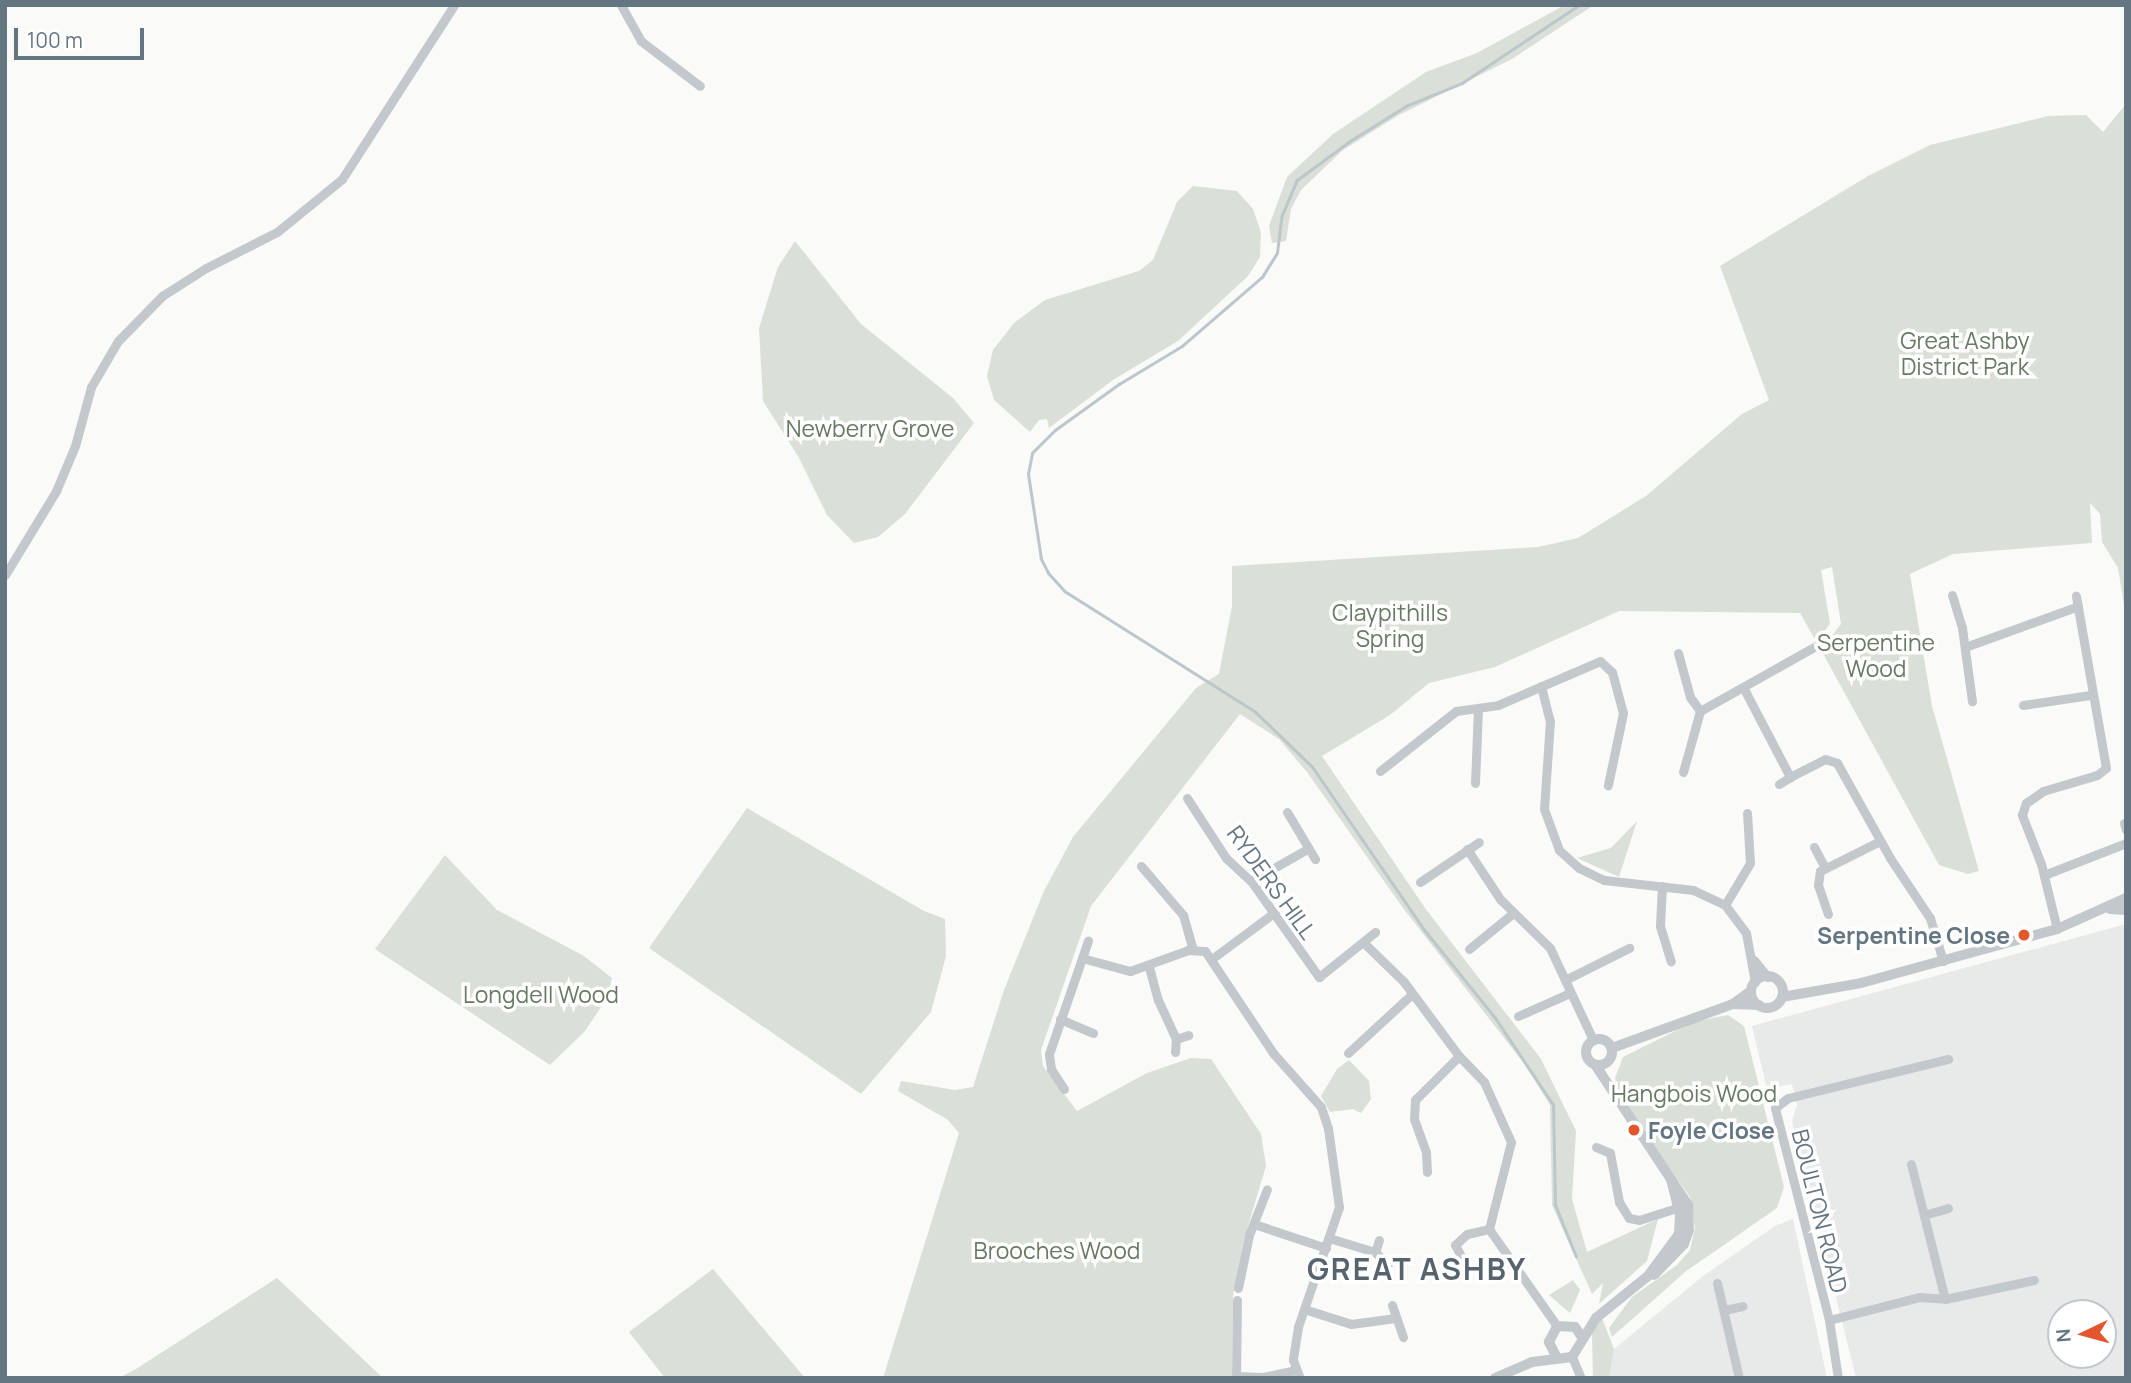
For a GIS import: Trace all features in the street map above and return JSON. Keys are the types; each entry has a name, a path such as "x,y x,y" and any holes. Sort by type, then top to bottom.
{"street":[{"path":"5,575 56,491 95,377 129,326 192,276 287,226 342,179 454,5"},
{"path":"621,5 641,41 700,86"},
{"path":"1952,595 1965,647 1972,701"},
{"path":"1965,647 2077,601 2090,695 2105,770 2043,791 2022,811 2044,875 2057,929"},
{"path":"1683,772 1700,712 1816,646"},
{"path":"1678,653 1690,697 1700,712"},
{"path":"1380,771 1451,714 1498,705 1595,661 1610,668 1623,713 1608,785"},
{"path":"1541,686 1550,721 1544,809 1555,843 1578,868 1604,880 1693,890 1725,905 1741,924 1754,961 1753,986 1759,1005"},
{"path":"1743,687 1790,777"},
{"path":"2023,705 2090,695"},
{"path":"1475,783 1478,709"},
{"path":"1779,784 1820,760 1835,760 1880,841 1930,918 1943,961"},
{"name":"RYDERS HILL","path":"1187,798 1226,858 1251,881 1319,976 1375,932"},
{"path":"1287,812 1315,859"},
{"path":"1725,905 1750,863 1746,813"},
{"path":"1828,914 1818,881 1825,866 1880,841"},
{"path":"1420,882 1479,842"},
{"path":"2044,875 2126,844"},
{"path":"1814,846 1825,866"},
{"path":"1251,881 1307,849"},
{"path":"1467,849 1513,913 1550,948 1593,1040"},
{"path":"1141,866 1183,915 1192,949"},
{"path":"1662,887 1660,926 1671,961"},
{"path":"1733,1004 1773,1007 1782,997 1861,983 2057,929 2110,909 2126,898"},
{"path":"2110,909 2126,909"},
{"path":"1213,958 1275,912"},
{"path":"1469,949 1513,913"},
{"path":"1064,1089 1051,1069 1049,1055 1088,941"},
{"path":"1363,942 1412,994 1459,1056 1484,1082 1511,1142 1489,1228 1557,1326"},
{"path":"1565,980 1629,948"},
{"path":"1082,958 1122,971 1149,967 1192,949 1213,958 1267,1045 1325,1117 1339,1201 1295,1342 1298,1374 1236,1377 1237,1300"},
{"path":"1754,961 1768,976 1807,991"},
{"path":"1149,967 1161,1010 1176,1039 1175,1052"},
{"path":"1601,1065 1612,1048 1733,1004 1768,976"},
{"path":"1779,982 1782,997"},
{"path":"1518,1016 1570,992"},
{"path":"1348,1053 1412,994"},
{"path":"1060,1019 1093,1033"},
{"path":"1176,1039 1188,1035"},
{"path":"1593,1040 1604,1040 1612,1048"},
{"path":"1573,1357 1582,1347 1582,1337 1596,1318 1648,1276 1675,1243 1683,1206 1671,1180 1608,1083 1601,1065 1586,1055 1593,1040"},
{"path":"1427,1172 1426,1152 1414,1119 1415,1100 1459,1056"},
{"name":"BOULTON ROAD","path":"1838,1378 1829,1320 1774,1108 1788,1098 1948,1059"},
{"path":"1596,1147 1613,1150 1619,1202 1629,1218 1639,1220 1683,1206"},
{"path":"1911,1164 1945,1299"},
{"path":"1238,1288 1254,1224 1267,1189"},
{"path":"1924,1214 1948,1208"},
{"path":"1254,1224 1326,1248"},
{"path":"1462,1258 1455,1245 1467,1234 1489,1228"},
{"path":"1329,1238 1375,1252 1388,1265"},
{"path":"1375,1252 1379,1240"},
{"path":"1829,1320 1919,1297 1945,1299 2034,1280"},
{"path":"1717,1283 1739,1378"},
{"path":"1392,1305 1403,1337"},
{"path":"1724,1310 1743,1306"},
{"path":"1304,1309 1351,1324 1396,1318"},
{"path":"1557,1326 1596,1318"},
{"path":"1569,1324 1582,1337"},
{"path":"1532,1362 1549,1342 1557,1326"},
{"path":"1549,1342 1556,1356"},
{"path":"1495,1378 1532,1362 1556,1356 1573,1357"},
{"path":"1573,1357 1581,1378"}],"shaded area":[{"path":"2126,924 2126,1378 1856,1378 1792,1121 1797,1105 1792,1084 1767,1089 1752,1026"},
{"path":"1793,1219 1827,1378 1609,1378 1614,1349 1703,1276 1775,1226"}],"green space":[{"path":"1565,5 1594,5 1512,59 1399,115 1343,150 1301,190 1291,209 1286,241 1272,243 1269,226 1287,177 1333,134 1426,72 1477,53"},
{"path":"2126,104 2126,618 2118,568 2102,542 2100,514 2090,503 2092,543 1953,554 1910,574 1932,706 1979,871 1968,874 1939,865 1821,650 1841,624 1832,567 1821,570 1830,623 1817,643 1800,613 1619,611 1495,667 1429,683 1390,715 1322,756 1425,908 1541,1059 1576,1131 1572,1199 1587,1252 1658,1219 1647,1261 1599,1304 1603,1283 1592,1294 1552,1205 1550,1105 1526,1066 1403,908 1307,772 1279,739 1240,714 1091,906 1041,1050 1043,1066 1077,1111 1147,1073 1191,1058 1211,1059 1261,1134 1266,1166 1243,1243 1233,1296 1232,1378 883,1378 959,1133 948,1120 898,1091 901,1081 955,1090 973,1087 1004,990 1044,891 1073,837 1196,688 1219,674 1232,606 1232,566 1538,547 1578,538 1646,496 1742,414 1769,400 1720,266 1868,176 1930,145 2048,116 2086,115 2103,132"},
{"path":"1193,186 1237,191 1253,209 1261,233 1260,257 1248,276 1178,341 1113,380 1049,428 1047,419 1039,420 1030,432 994,400 987,376 993,350 1014,323 1045,300 1139,271 1153,260 1177,202"},
{"name":"Newberry Grove","path":"795,241 861,324 953,398 974,423 905,514 878,537 854,543 827,515 798,456 763,401 759,328 778,267"},
{"path":"747,808 924,911 945,919 946,956 931,1012 861,1094 649,948"},
{"path":"1637,821 1619,877 1577,858 1611,848"},
{"name":"Longdell Wood","path":"445,855 497,910 584,956 612,978 607,998 585,1031 550,1065 375,949"},
{"name":"Hangbois Wood","path":"1728,1015 1744,1026 1784,1187 1777,1208 1685,1272 1612,1337 1609,1328 1632,1297 1677,1265 1690,1250 1695,1228 1690,1197 1619,1098 1615,1078 1623,1057 1693,1022"},
{"path":"1349,1060 1369,1081 1371,1099 1361,1113 1353,1109 1330,1112 1321,1096 1337,1069"},
{"path":"713,1269 805,1378 665,1378 629,1332"},
{"path":"277,1278 383,1378 119,1378 136,1369"},
{"path":"1573,1280 1580,1290 1570,1313 1549,1295"},
{"path":"1602,1318 1614,1349 1609,1378 1593,1378 1592,1333"}],"waterway":[{"path":"1576,1257 1555,1205 1553,1105 1495,1018 1424,930 1312,767 1255,712 1065,592 1048,573 1041,559 1028,474 1032,453 1055,430 1119,384 1182,346 1262,277 1277,253 1282,215 1297,180 1350,141 1406,106 1462,83 1579,5"}],"place":[{"name":"Serpentine Close","path":"2024,935"},
{"name":"Foyle Close","path":"1634,1130"}],"district":[{"name":"GREAT ASHBY","path":"1417,1269"}],"park label":[{"name":"Great Ashby District Park","path":"1965,353"},
{"name":"Claypithills Spring","path":"1390,625"},
{"name":"Serpentine Wood","path":"1876,655"},
{"name":"Brooches Wood","path":"1057,1250"}]}
